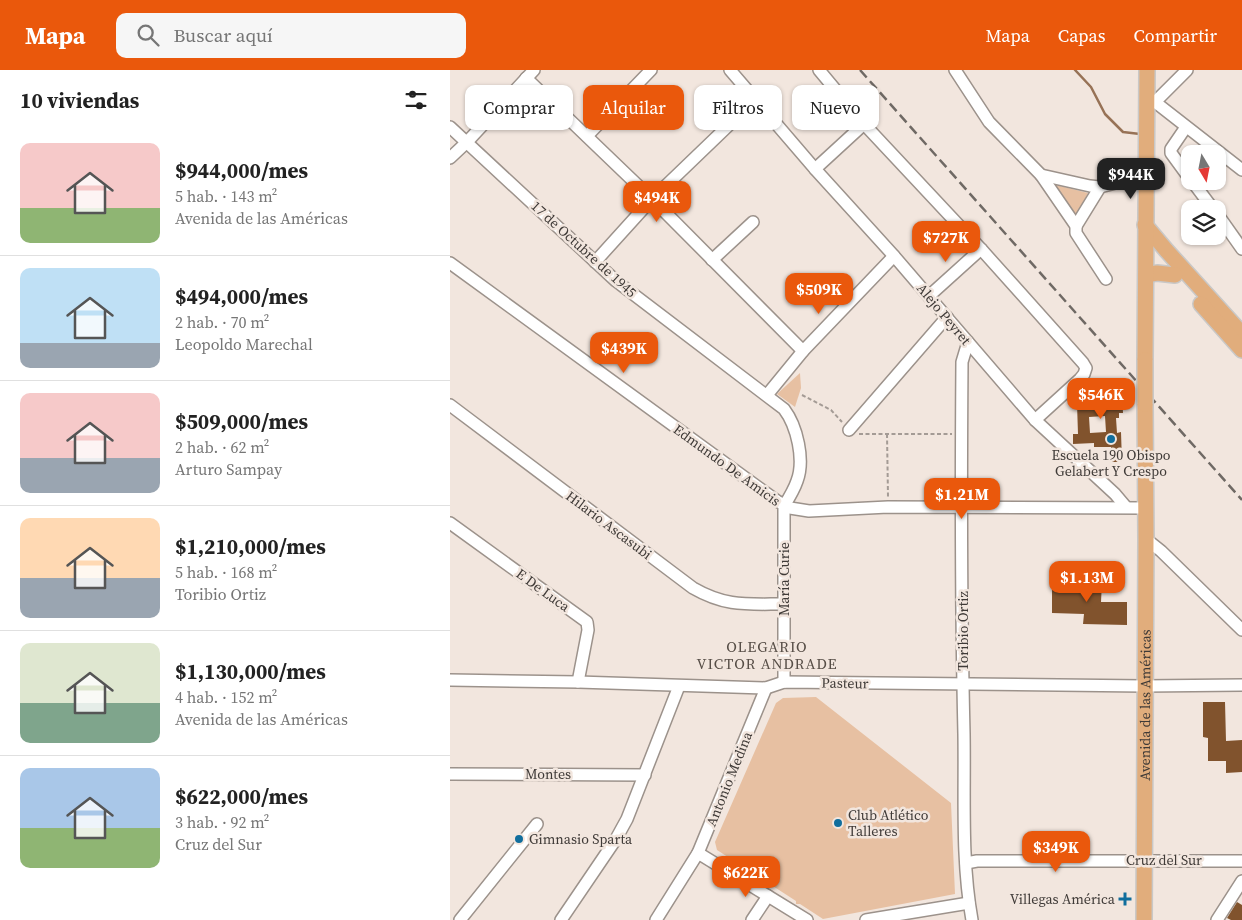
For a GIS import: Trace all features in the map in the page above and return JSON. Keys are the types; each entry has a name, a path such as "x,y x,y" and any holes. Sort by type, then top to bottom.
{"main road":[{"name":"Avenida de las Américas","path":"1144,920 1146,174 1151,103 1147,70"},
{"path":"1146,225 1166,250 1242,334"},
{"path":"1146,244 1242,350"},
{"path":"1146,275 1157,273 1175,275"}],"street":[{"path":"586,136 651,70"},
{"name":"Alejo Peyret","path":"730,70 742,85"},
{"path":"819,70 832,85"},
{"path":"955,70 989,122 1041,175 1076,226"},
{"path":"1187,70 1151,103 1242,170"},
{"path":"450,158 530,74 586,136 804,351"},
{"name":"17 de Octubre de 1945","path":"450,127 616,281 784,409 790,417 798,437 799,474 797,482 784,506"},
{"path":"1181,166 1170,149 1186,127"},
{"path":"595,262 652,199 724,130"},
{"name":"Alejo Peyret","path":"781,130 894,256 1035,420 1115,494 1126,507"},
{"path":"815,169 857,130"},
{"path":"870,130 981,249 1086,368 1080,380 1035,420"},
{"path":"1041,175 1100,187 1146,174"},
{"path":"1100,187 1076,226 1076,233 1106,279"},
{"path":"712,260 753,222"},
{"path":"1226,226 1242,249"},
{"path":"929,296 981,249"},
{"path":"767,395 804,351 894,256"},
{"name":"Edmundo De Amicis","path":"450,263 784,506 809,511 888,507 1146,508"},
{"path":"849,430 947,317"},
{"name":"Toribio Ortiz","path":"968,342 962,362 963,685 966,863 972,920"},
{"name":"Hilario Ascasubi","path":"450,405 693,588 720,601 744,604 784,604"},
{"name":"María Curie","path":"784,506 784,682"},
{"name":"E De Luca","path":"450,522 587,622 587,637 578,682"},
{"path":"1146,540 1161,551 1242,630"},
{"name":"Pasteur","path":"450,680 766,688 784,682 963,685 1242,685"},
{"path":"561,920 622,828 645,775 679,686"},
{"name":"Antonio Medina","path":"656,920 698,853 766,688"},
{"name":"Montes","path":"450,774 645,775"},
{"path":"460,920 537,824"},
{"path":"698,853 807,920"},
{"name":"Cruz del Sur","path":"966,863 977,861 1242,861"},
{"path":"1217,920 1242,881"},
{"path":"752,920 768,896"},
{"path":"866,920 969,903"}],"path":[{"path":"802,395 831,410 853,434 962,434"},
{"path":"887,434 888,507"}],"shaded area":[{"path":"1052,184 1088,193 1076,217"},
{"path":"800,373 801,388 795,407 777,394"},
{"name":"Club Atlético Talleres","path":"816,697 951,803 955,894 823,919 800,904 796,904 796,901 717,850 715,842 776,703 783,698"}],"building":[{"path":"1108,379 1109,391 1119,390 1122,393 1123,413 1119,413 1119,418 1116,418 1117,433 1121,432 1122,462 1112,462 1111,447 1094,447 1094,443 1073,444 1073,434 1078,434 1077,404 1092,404 1091,387 1097,386 1097,380","holes":["1105,416 1106,432 1090,433 1089,417"]},
{"path":"1052,581 1102,582 1101,602 1127,602 1127,625 1083,624 1084,614 1052,613"},
{"path":"1203,702 1225,702 1226,741 1242,740 1242,772 1226,773 1226,761 1208,761 1208,738 1203,737"},
{"path":"1237,902 1242,905 1242,920 1231,920 1227,918"}],"waterway":[{"path":"1075,70 1091,87 1105,114 1123,132 1140,134"}],"railway":[{"path":"860,70 1242,500"}],"place":[{"name":"Escuela 190 Obispo Gelabert Y Crespo","path":"1111,439"},
{"name":"Club Atlético Talleres","path":"838,823"},
{"name":"Gimnasio Sparta","path":"519,839"},
{"name":"Villegas América","path":"1125,899"}],"district":[{"name":"OLEGARIO VICTOR ANDRADE","path":"767,656"}]}
